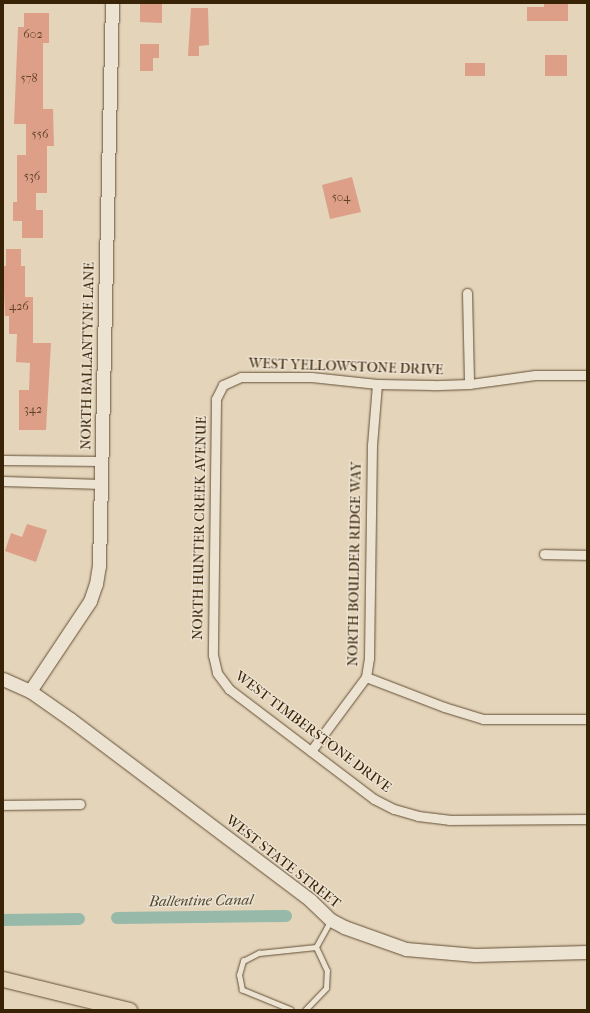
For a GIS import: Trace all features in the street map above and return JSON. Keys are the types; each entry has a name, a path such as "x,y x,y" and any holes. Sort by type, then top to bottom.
{"main road":[{"path":"3,979 129,1010"}],"street":[{"name":"NORTH BALLANTYNE LANE","path":"30,690 77,622 96,584 102,484 112,3"},
{"path":"467,293 469,384"},
{"name":"WEST YELLOWSTONE DRIVE","path":"223,384 241,377 311,377 377,384 469,384 535,374 587,375"},
{"name":"NORTH HUNTER CREEK AVENUE","path":"217,673 213,655 216,399 223,384"},
{"name":"NORTH BOULDER RIDGE WAY","path":"311,751 366,677 369,658 372,445 377,384"},
{"path":"3,460 102,461"},
{"path":"3,481 102,484"},
{"path":"544,554 587,555"},
{"name":"WEST TIMBERSTONE DRIVE","path":"217,673 229,689 374,799 418,816 449,820 587,818"},
{"path":"366,677 444,707 483,719 587,719"},
{"name":"WEST STATE STREET","path":"3,679 30,690 310,900 331,920 371,939 406,949 475,955 587,952"},
{"path":"3,805 80,804"}],"lane":[{"path":"316,947 331,920"},
{"path":"291,1010 242,990 239,976 243,961 259,954 316,947"},
{"path":"305,1010 326,988 327,971 316,947"}],"building":[{"path":"140,3 162,3 162,23 140,22"},
{"path":"544,3 568,3 568,21 527,21 527,7 544,7"},
{"path":"191,8 208,8 209,45 199,46 199,56 188,56"},
{"path":"24,13 49,13 49,43 43,43 43,109 53,109 54,146 47,146 47,193 36,193 36,210 43,210 43,238 22,238 22,221 13,221 13,202 17,202 17,155 26,155 26,124 14,124 18,27 24,27"},
{"path":"140,44 159,44 159,58 153,58 153,71 140,71"},
{"path":"545,55 567,55 567,76 545,76"},
{"path":"465,63 485,63 485,76 465,76"},
{"path":"352,177 361,212 330,219 322,185"},
{"path":"6,249 21,249 21,266 25,266 25,297 33,297 33,343 51,343 46,430 19,430 19,390 29,390 30,363 16,362 17,334 9,334 9,316 5,316 3,266 6,266"},
{"path":"27,524 47,530 36,562 5,551 11,533 22,537"}],"waterway":[{"name":"Ballentine Canal","path":"117,918 286,916"},
{"name":"Ballentine Canal","path":"3,920 79,919"}]}
